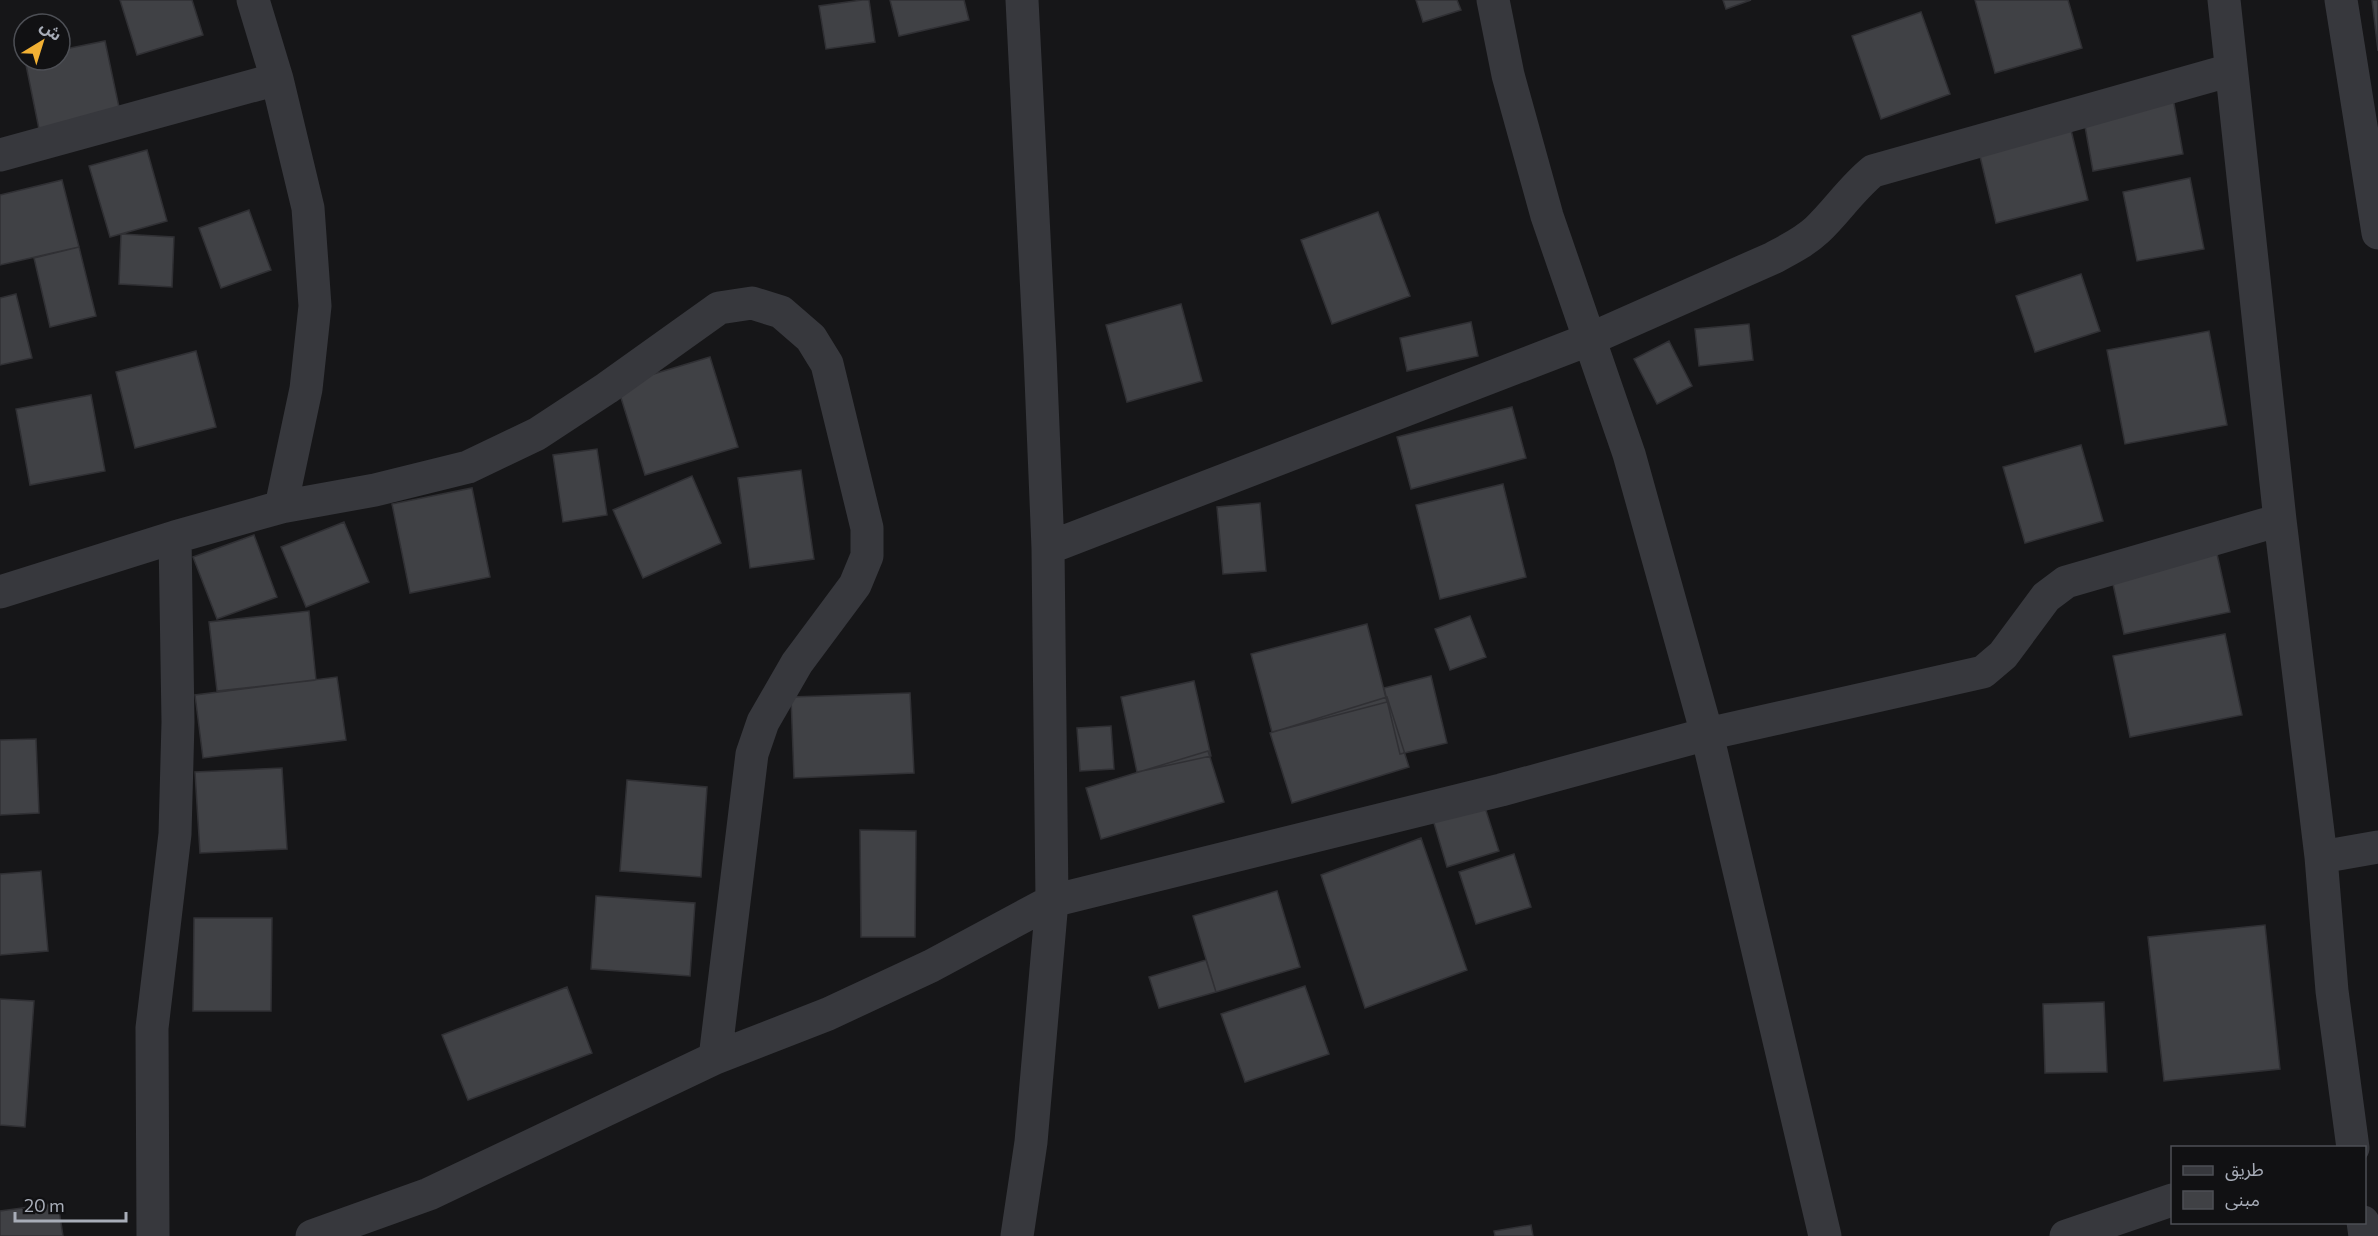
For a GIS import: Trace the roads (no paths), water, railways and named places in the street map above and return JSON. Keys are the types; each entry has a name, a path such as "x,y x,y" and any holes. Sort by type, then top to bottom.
{"street":[{"path":"253,0 277,79 308,208 315,306 306,389 281,507"},
{"path":"1017,1236 1031,1142 1052,901 1048,548 1022,0"},
{"path":"1492,0 1508,75 1547,216 1629,454 1707,734 1825,1236"},
{"path":"2224,0 2280,520 2321,857 2345,1145"},
{"path":"2341,0 2378,233"},
{"path":"1048,548 1590,339 1795,247 1816,231 1853,187 1873,171 2231,70"},
{"path":"0,155 277,79"},
{"path":"0,592 175,537 281,507 375,490 468,467 537,434 607,388 719,308 752,303 781,312 811,338 827,364 867,528 867,556 855,585 791,672 763,722 752,754 715,1058"},
{"path":"312,1236 429,1194 715,1058 838,1010 931,966 1052,901 1501,790 1707,734 1983,672 2003,655 2046,597 2066,582 2280,520"},
{"path":"153,1236 152,1028 175,834 178,723 175,537"},
{"path":"2321,857 2378,847"},
{"path":"2066,1236 2171,1200"}]}
